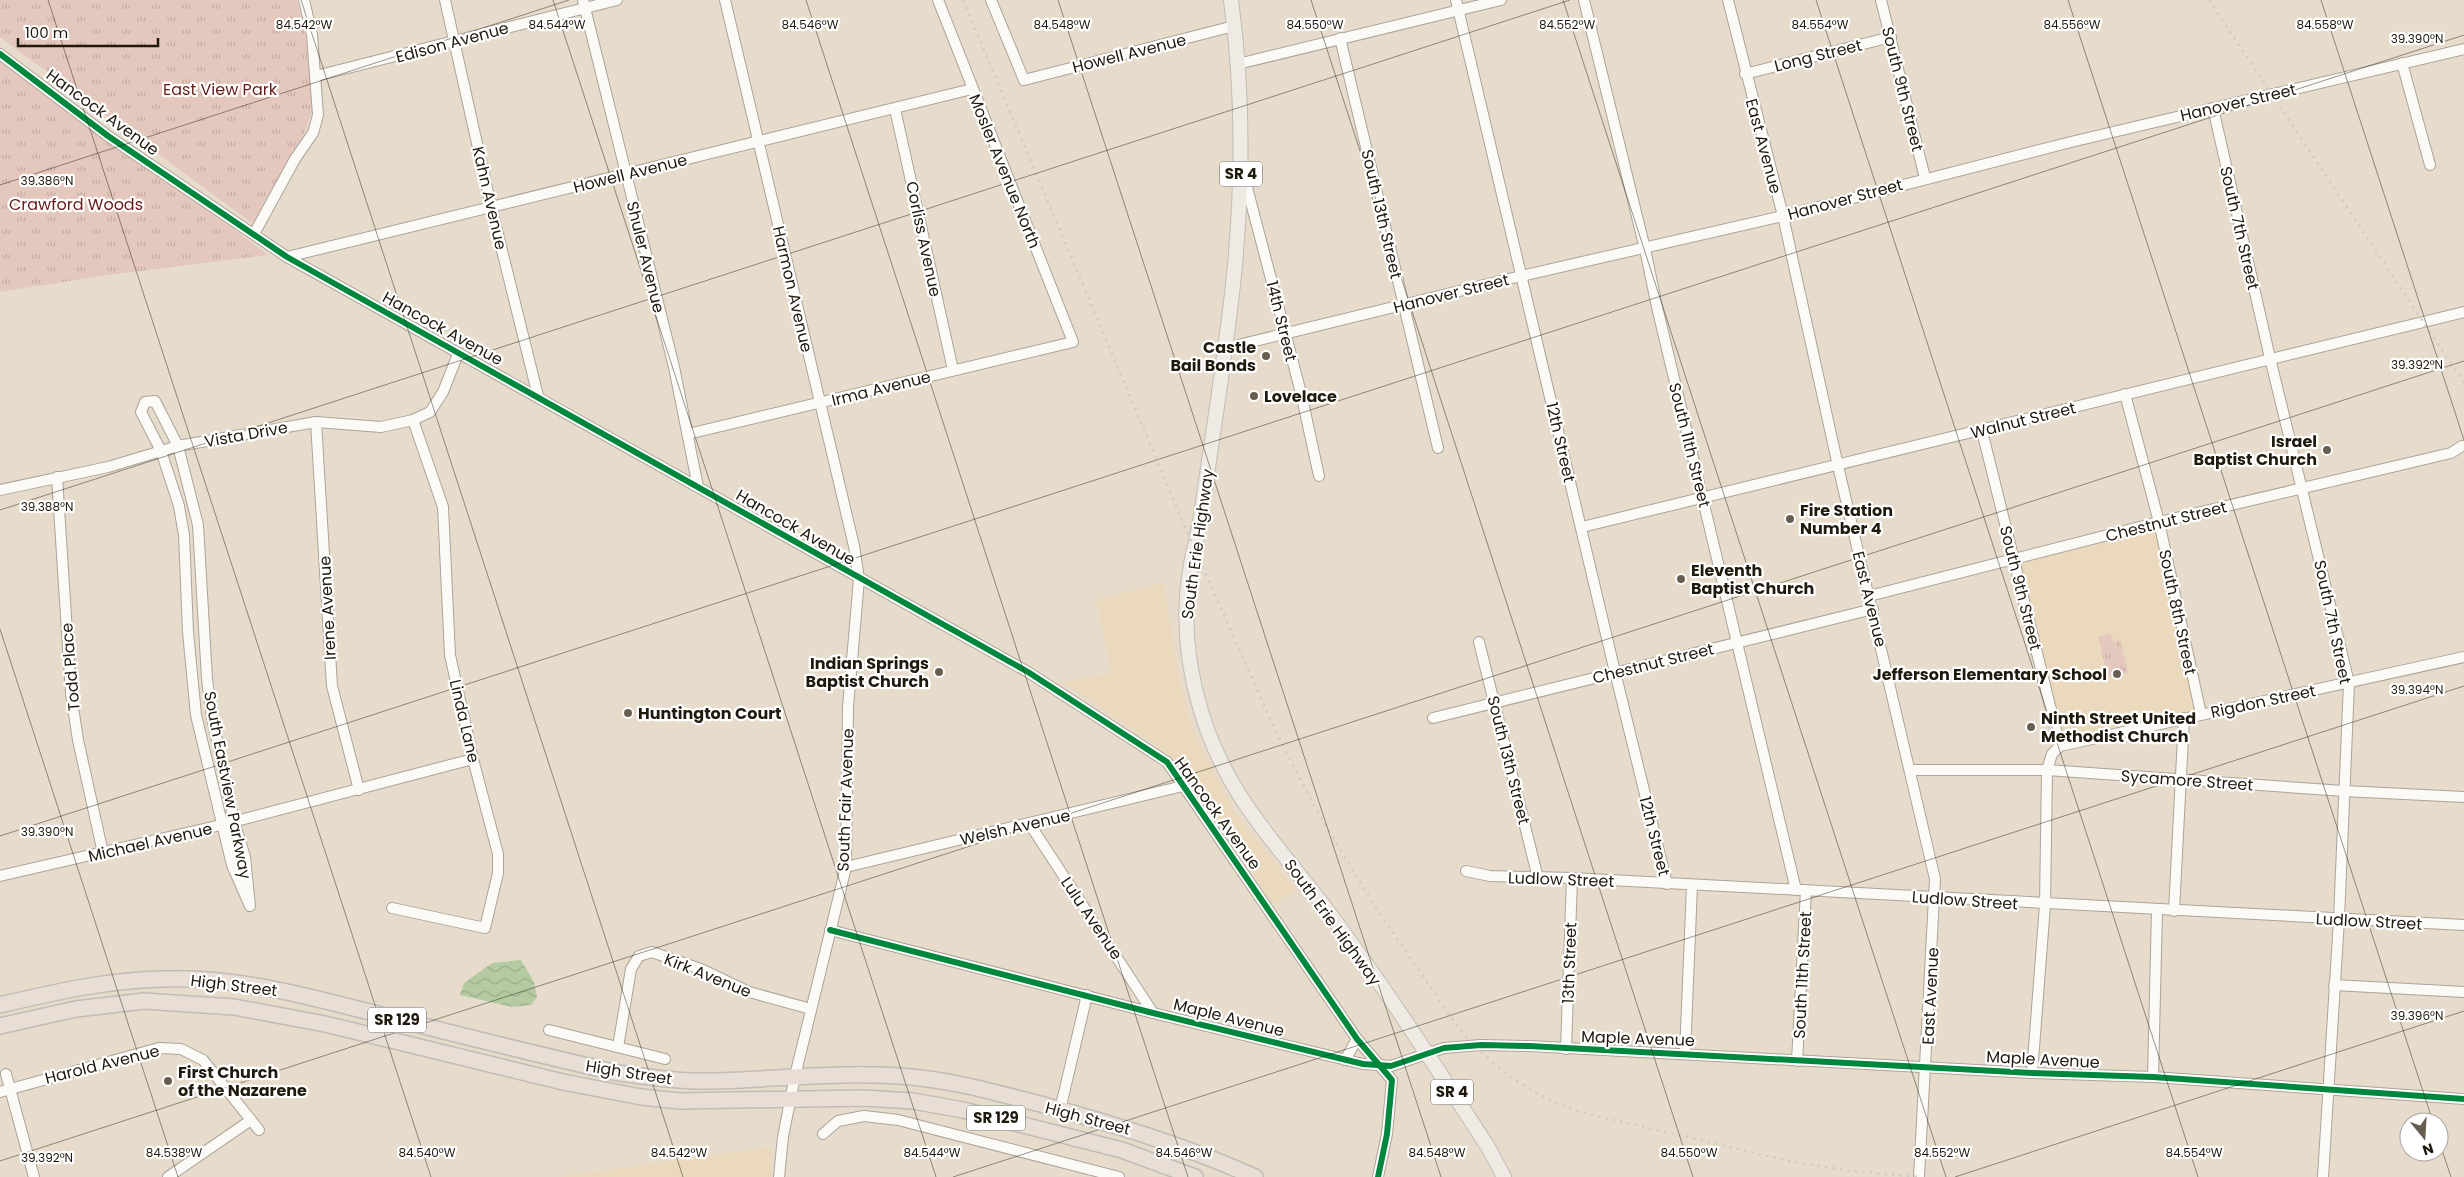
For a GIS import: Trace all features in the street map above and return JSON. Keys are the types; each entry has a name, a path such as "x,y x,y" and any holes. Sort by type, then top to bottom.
{"highway":[{"name":"High Street","path":"0,1005 74,988 119,981 165,978 225,981 310,997 613,1072 686,1080 795,1076 912,1077 965,1086 1130,1128 1180,1145 1255,1177"},
{"name":"High Street","path":"0,1026 76,1009 144,1001 234,1006 325,1024 617,1093 680,1101 862,1098 930,1104 963,1110 1105,1146 1169,1172 1195,1177"}],"main road":[{"name":"South Erie Highway","path":"1231,0 1242,122 1236,266 1201,519 1187,593 1186,644 1202,714 1219,760 1244,805 1326,909 1427,1054 1488,1147 1504,1177"}],"street":[{"path":"254,234 295,159 313,133 318,115 312,35 304,0"},
{"name":"Kahn Avenue","path":"445,0 538,396"},
{"name":"Edison Avenue","path":"316,76 456,42 584,4 617,0"},
{"name":"Harmon Avenue","path":"725,0 854,546 859,579"},
{"name":"Mosler Avenue North","path":"938,0 1073,342"},
{"name":"Howell Avenue","path":"990,0 1024,80 1234,26"},
{"name":"12th Street","path":"1456,0 1615,672 1668,884"},
{"path":"1238,64 1501,0"},
{"name":"South 11th Street","path":"1584,0 1646,249 1657,307 1737,642 1801,890 1797,1060"},
{"name":"East Avenue","path":"1728,0 1745,74 1783,216 1838,466 1911,770 1935,879 1920,1177"},
{"name":"South 9th Street","path":"1881,0 1924,178"},
{"name":"Shuler Avenue","path":"584,4 688,434 698,487"},
{"name":"Long Street","path":"1745,74 1891,37"},
{"name":"South 13th Street","path":"1340,38 1438,448"},
{"name":"Hanover Street","path":"1226,348 1521,276 1646,249 1783,216 1924,178 2464,49"},
{"name":"Hancock Avenue","path":"0,54 108,136 288,257 458,354 538,396 859,579 1028,672 1167,762 1357,1039 1392,1080 1378,1177"},
{"path":"2402,63 2430,165"},
{"name":"Howell Avenue","path":"288,257 972,90"},
{"name":"South 7th Street","path":"2213,108 2270,358 2349,683 2330,1091 2323,1177"},
{"name":"Corliss Avenue","path":"895,109 953,370"},
{"name":"14th Street","path":"1241,168 1271,277 1319,476"},
{"name":"Walnut Street","path":"1582,527 2464,312"},
{"name":"Irma Avenue","path":"688,434 1073,342"},
{"name":"Vista Drive","path":"0,490 108,466 178,446 316,422 381,427 413,420 430,412 443,392 458,354"},
{"name":"South 8th Street","path":"2125,394 2159,522 2201,714"},
{"name":"South Eastview Parkway","path":"155,401 178,446 198,525 207,679 212,717 234,821 245,857 250,906 232,865 195,706 188,632 184,535 179,506 161,451 141,412 145,402 155,401"},
{"name":"Linda Lane","path":"392,908 485,928 498,873 498,854 473,759 450,654 443,507 413,420"},
{"name":"Irene Avenue","path":"316,422 332,686 359,790"},
{"name":"South 9th Street","path":"1982,431 2060,746"},
{"name":"Chestnut Street","path":"1869,596 2159,522 2442,455 2462,446"},
{"name":"Todd Place","path":"57,477 71,694 78,740 103,853"},
{"name":"South Fair Avenue","path":"779,1177 795,1076 846,866 848,707 859,579"},
{"name":"Chestnut Street","path":"1433,718 1494,701 1872,609"},
{"name":"South 13th Street","path":"1479,642 1538,878"},
{"name":"Rigdon Street","path":"2060,746 2464,657"},
{"path":"2174,911 2184,718"},
{"path":"2032,1073 2045,905 2048,770 2052,754 2060,746"},
{"name":"Michael Avenue","path":"0,876 234,821 473,759"},
{"name":"Sycamore Street","path":"1911,770 2048,770 2344,791 2464,797"},
{"name":"Welsh Avenue","path":"846,866 1183,786"},
{"name":"Lulu Avenue","path":"1029,823 1153,1013"},
{"name":"Ludlow Street","path":"1466,871 1490,876 1572,878 1692,886 1935,897 2045,905 2464,925"},
{"name":"13th Street","path":"1566,1049 1572,878"},
{"name":"12th Street","path":"1685,1053 1692,886"},
{"path":"2153,1077 2157,910"},
{"name":"Maple Avenue","path":"830,930 1153,1013 1345,1060 1380,1066 1399,1064 1444,1048 1473,1045 1685,1053 2032,1073 2153,1077 2464,1099"},
{"name":"Kirk Avenue","path":"618,1047 631,969 639,956 652,952 703,970 748,992 811,1009"},
{"path":"2334,984 2464,992"},
{"path":"1060,1110 1087,995"},
{"path":"549,1030 665,1059"},
{"path":"1345,1060 1357,1039"},
{"name":"Harold Avenue","path":"0,1092 159,1048 181,1049 203,1060 259,1130"},
{"path":"6,1074 34,1177"},
{"path":"823,1134 838,1121 864,1116 898,1120 1119,1177"},
{"path":"168,1177 251,1120"}],"shaded area":[{"name":"Jefferson Elementary School","path":"2159,522 2201,714 2060,746 2014,560"},
{"path":"1164,583 1179,678 1193,730 1235,813 1296,889 1273,905 1231,840 1168,754 1064,683 1112,673 1096,600"},
{"path":"772,1147 771,1177 559,1177"}],"green space":[{"name":"East View Park","path":"0,0 297,0 306,37 312,111 304,133 253,224 0,37"},
{"name":"Crawford Woods","path":"0,52 268,255 101,276 0,292"},
{"path":"2111,633 2113,642 2120,640 2128,672 2108,677 2098,637"}],"water":[{"path":"521,960 534,982 537,997 531,1005 512,1007 460,995 464,983 492,963"}],"railway":[{"path":"963,0 1185,527 1277,734 1317,811 1372,902 1457,1026 1483,1054 1512,1078 1544,1097 1580,1112 1794,1162 1852,1171 1919,1177"},
{"path":"2209,0 2464,383"}],"cycle path":[{"path":"0,54 108,136 287,257 1028,672 1167,762 1357,1039 1392,1080 1387,1134 1378,1177"},
{"path":"830,930 1153,1013 1363,1064 1391,1066 1444,1048 1481,1045 1529,1046 2032,1073 2153,1077 2464,1099"}],"place":[{"name":"Castle Bail Bonds","path":"1266,356"},
{"name":"Lovelace","path":"1254,396"},
{"name":"Israel Baptist Church","path":"2327,450"},
{"name":"Fire Station Number 4","path":"1790,519"},
{"name":"Eleventh Baptist Church","path":"1681,579"},
{"name":"Indian Springs Baptist Church","path":"939,672"},
{"name":"Jefferson Elementary School","path":"2117,674"},
{"name":"Huntington Court","path":"628,713"},
{"name":"Ninth Street United Methodist Church","path":"2031,727"},
{"name":"First Church of the Nazarene","path":"168,1081"}]}
